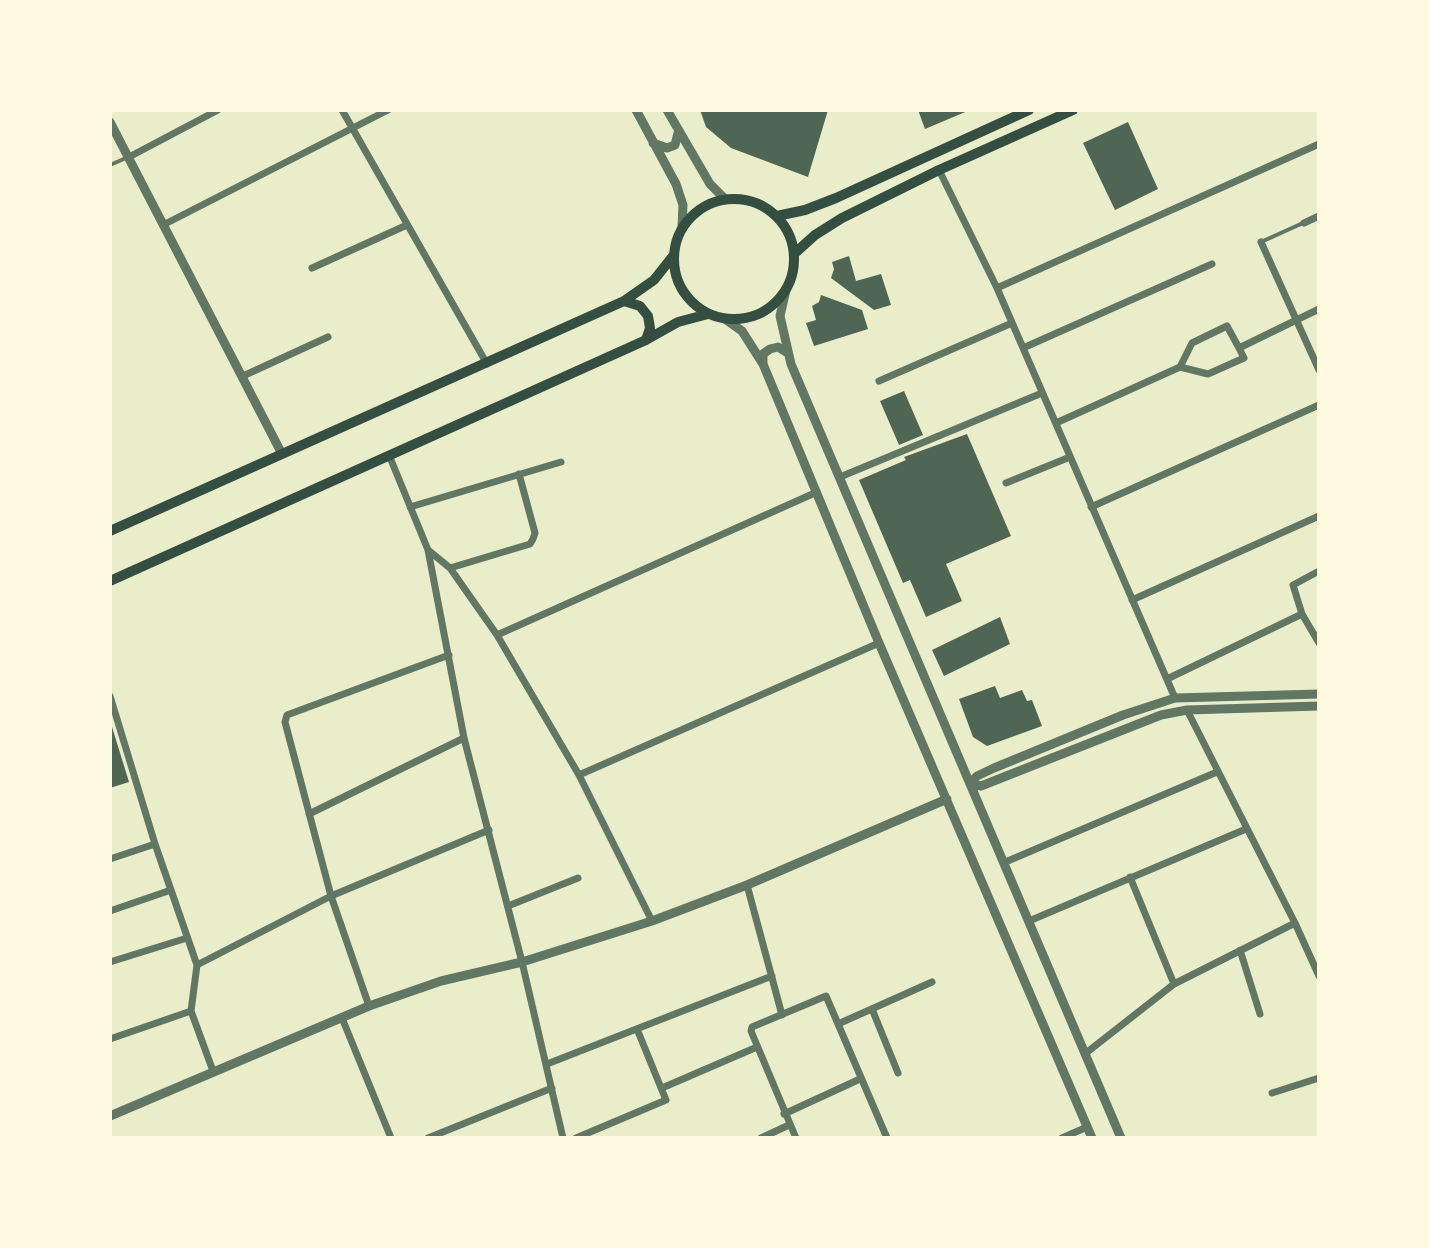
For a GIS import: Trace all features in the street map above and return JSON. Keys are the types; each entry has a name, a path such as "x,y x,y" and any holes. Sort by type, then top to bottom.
{"main road":[{"path":"777,216 805,210 836,198 1029,110"},
{"path":"795,253 815,235 842,218 1073,110"},
{"path":"836,198 831,208 837,217 842,218"},
{"path":"725,199 743,199 760,204 777,216 789,233 795,253 793,274 775,304 760,314 743,319 725,319 708,314 692,303 680,287 673,268 673,256 682,227 693,214 708,204 725,199"},
{"path":"110,531 624,301 654,280 673,256"},
{"path":"624,301 640,306 648,316 650,328 646,340"},
{"path":"110,581 646,340 678,322 708,314"}],"street":[{"path":"129,157 218,110"},
{"path":"342,110 487,364"},
{"path":"163,225 388,110"},
{"path":"636,110 676,184 683,205 682,227"},
{"path":"667,110 710,184 725,199"},
{"path":"110,122 282,454"},
{"path":"653,143 667,148 678,140 678,132"},
{"path":"997,288 1319,144"},
{"path":"939,170 997,288 1175,698"},
{"path":"1304,223 1319,216"},
{"path":"312,268 407,225"},
{"path":"1261,242 1319,370"},
{"path":"1023,348 1212,264"},
{"path":"786,290 780,316 786,352 1121,1138"},
{"path":"1239,348 1319,309"},
{"path":"725,319 742,331 763,364 1092,1138"},
{"path":"879,381 1012,323"},
{"path":"1056,423 1180,367 1208,374 1244,358 1227,326 1192,343 1180,367"},
{"path":"243,376 328,337"},
{"path":"763,364 763,354 770,349 778,347 786,352"},
{"path":"840,477 1042,393"},
{"path":"1091,507 1319,405"},
{"path":"389,455 428,550 464,738 522,962 563,1138"},
{"path":"1006,483 1070,457"},
{"path":"410,507 561,462"},
{"path":"450,568 530,544 535,533 519,474"},
{"path":"497,635 817,492"},
{"path":"1132,600 1319,516"},
{"path":"428,550 450,568 497,635 579,775 652,921"},
{"path":"1319,571 1293,585 1302,614 1319,643"},
{"path":"1167,679 1302,614"},
{"path":"579,775 879,643"},
{"path":"369,1006 331,896 285,722 287,715 449,655"},
{"path":"970,784 977,776 994,768 1123,715 1175,698 1319,694"},
{"path":"110,696 155,844 197,965 191,1011 213,1071"},
{"path":"970,784 981,786 1130,725 1187,710 1319,706"},
{"path":"1187,710 1319,976"},
{"path":"309,814 464,738"},
{"path":"994,768 998,779"},
{"path":"1003,863 1217,772"},
{"path":"110,1116 369,1006 441,981 522,962 652,921 747,885 947,799"},
{"path":"1029,921 1246,829"},
{"path":"197,965 331,896 489,830"},
{"path":"110,859 155,844"},
{"path":"1130,877 1174,984"},
{"path":"508,906 578,878"},
{"path":"747,885 782,1015"},
{"path":"110,911 171,890"},
{"path":"1086,1053 1174,984 1295,923"},
{"path":"110,962 187,938"},
{"path":"1240,950 1260,1014"},
{"path":"547,1064 772,976"},
{"path":"838,1024 932,982"},
{"path":"796,1138 757,1047 752,1027 826,996 887,1138"},
{"path":"872,1009 898,1073"},
{"path":"110,1039 191,1011"},
{"path":"342,1018 391,1138"},
{"path":"576,1138 667,1098 637,1029"},
{"path":"662,1088 757,1047"},
{"path":"1272,1093 1319,1078"},
{"path":"784,1114 860,1079"},
{"path":"428,1138 552,1088"},
{"path":"761,1138 789,1125"},
{"path":"1062,1138 1087,1127"}],"lane":[{"path":"110,165 129,157"},
{"path":"1261,242 1304,223"}],"building":[{"path":"700,110 828,110 808,177 731,148 706,127"},
{"path":"918,110 970,110 925,129"},
{"path":"1128,122 1158,189 1115,210 1083,143"},
{"path":"849,256 856,281 881,274 891,305 874,310 831,278 834,269 832,262"},
{"path":"821,295 862,310 868,329 814,346 806,323 816,320 812,306 819,302"},
{"path":"904,391 923,435 899,445 880,401"},
{"path":"967,434 1011,536 946,564 962,601 926,617 910,580 903,583 859,480 906,460 904,457"},
{"path":"1000,617 1010,644 944,676 932,650"},
{"path":"995,686 1000,698 1022,690 1027,701 1032,700 1042,726 987,746 973,737 959,699"},
{"path":"110,727 129,782 110,788"}]}
